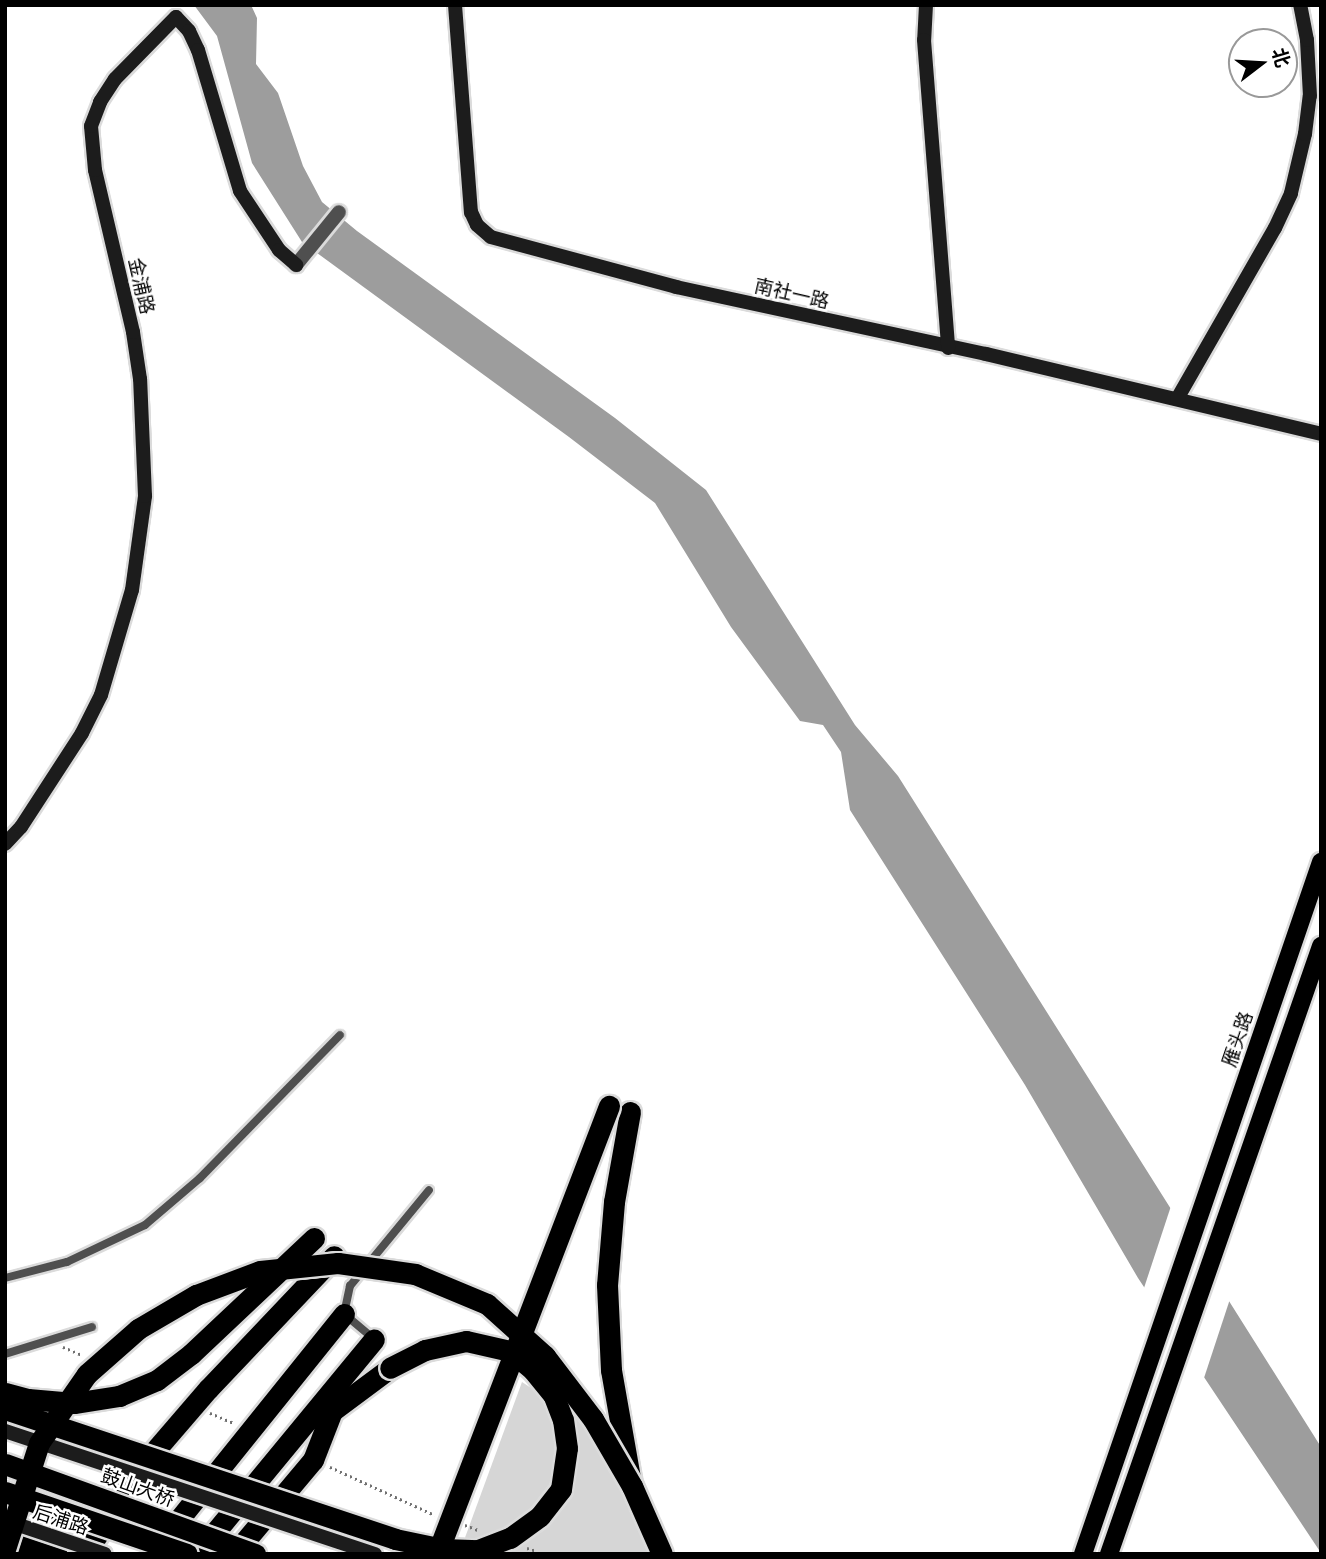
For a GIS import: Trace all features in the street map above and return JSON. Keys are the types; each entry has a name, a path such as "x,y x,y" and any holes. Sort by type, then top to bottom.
{"highway":[{"path":"437,1554 609,1106"},
{"path":"630,1112 614,1202 607,1284 611,1370 632,1486"},
{"path":"5,1393 28,1399 74,1403 119,1396 157,1380 191,1354 314,1238"},
{"path":"85,1554 140,1468 208,1388 335,1255"},
{"path":"5,1549 39,1443 87,1374 138,1329 195,1295 260,1271 338,1263 415,1274 487,1304 545,1356 593,1419 632,1486 662,1554"},
{"path":"151,1554 344,1314"},
{"path":"197,1554 374,1339"},
{"path":"5,1409 395,1539 443,1549 478,1550 510,1538 540,1516 561,1489 567,1448 563,1420 554,1396 533,1370 510,1351 466,1341 425,1350 390,1368 280,1451"},
{"path":"234,1554 313,1460 332,1411"},
{"name":"鼓山大桥","path":"5,1464 255,1554"},
{"path":"5,1492 187,1554"},
{"path":"5,1538 57,1554"}],"main road":[{"name":"雁头路","path":"1083,1554 1321,862"},
{"path":"1109,1554 1321,946"}],"street":[{"name":"南社一路","path":"455,5 471,212 477,225 487,234 509,243 676,287 1177,399 1321,434"},
{"path":"926,5 924,40 948,348"},
{"path":"1177,399 1275,228 1291,192 1305,134 1310,96 1307,40 1300,5"},
{"name":"金浦路","path":"5,844 21,827 82,733 101,695 132,590 145,496 143,408 133,332 94,170 91,126 100,102 115,79 176,17 189,31 198,50 240,191 279,250 299,261 339,212"},
{"path":"5,1431 375,1554"},
{"name":"后浦路","path":"5,1520 105,1554"}],"lane":[{"path":"5,1278 67,1262 145,1226 200,1178 340,1035"},
{"path":"374,1339 344,1314 350,1286 429,1189"},
{"path":"5,1353 92,1326"}],"path":[{"path":"207,1412 233,1424"},
{"path":"327,1466 436,1515"}],"shaded area":[{"path":"194,5 251,5 257,18 256,64 278,93 303,166 322,202 357,231 615,418 706,490 855,725 898,776 1321,1447 1321,1553 1138,1278 1025,1085 850,810 841,752 823,725 800,721 731,627 655,503 302,242 252,163 217,36"},
{"path":"522,1382 589,1426 666,1554 459,1554"}],"pier":[{"path":"1172,1203 1231,1296 1203,1381 1143,1291"}]}
